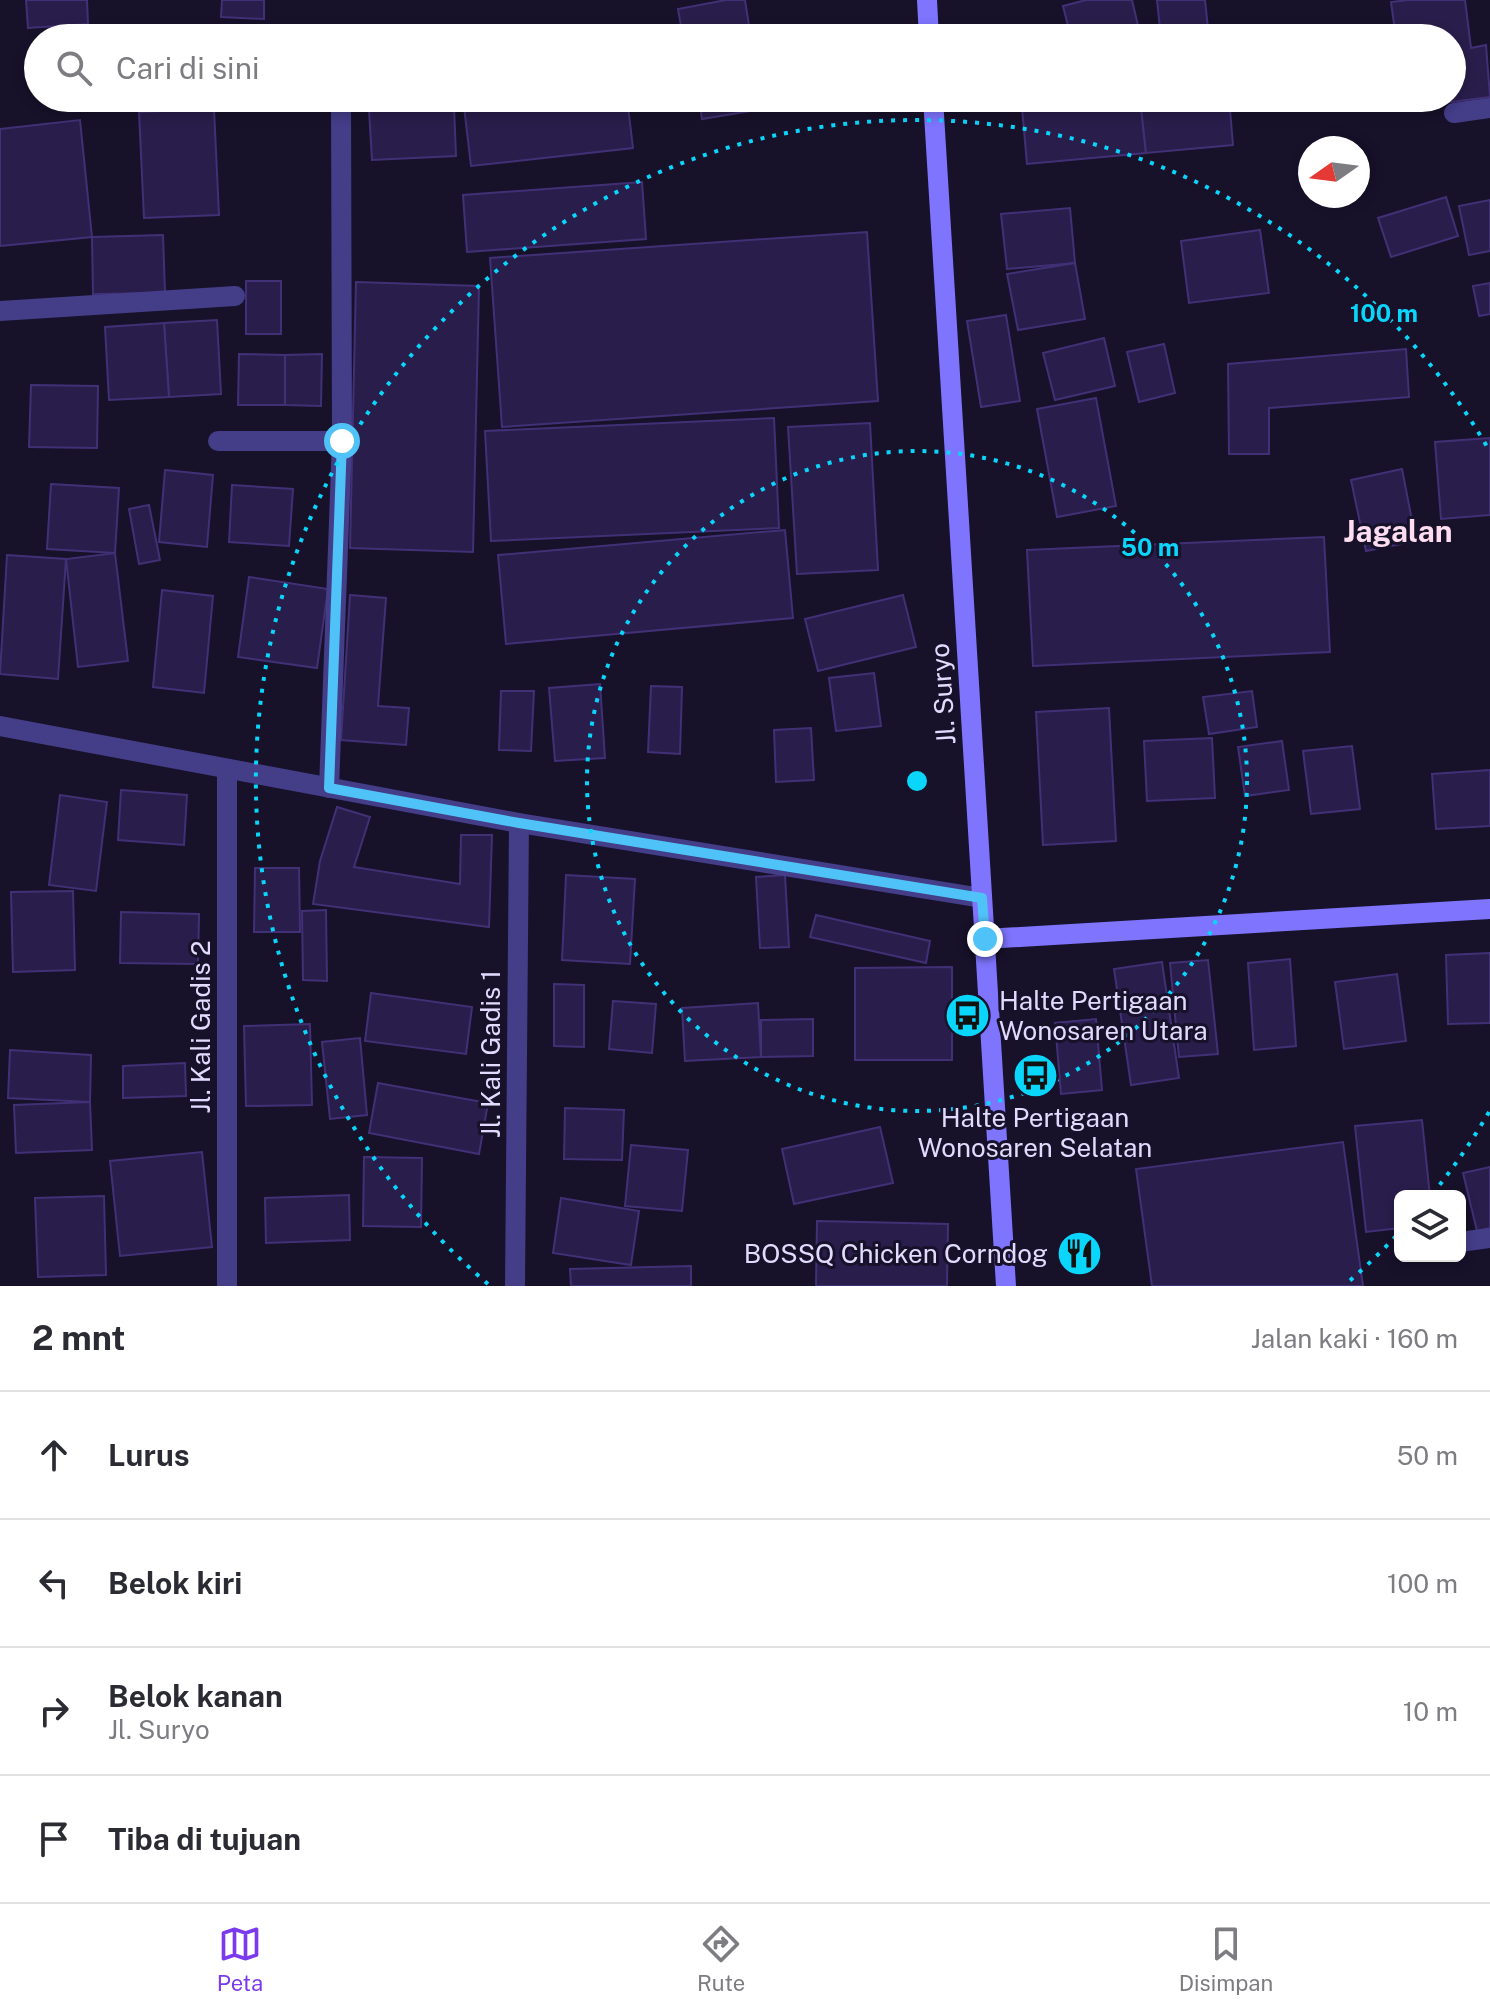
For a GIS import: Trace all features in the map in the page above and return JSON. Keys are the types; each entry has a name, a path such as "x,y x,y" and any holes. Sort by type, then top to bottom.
{"main road":[{"path":"927,0 928,24"},
{"name":"Jl. Suryo","path":"934,112 1006,1286"},
{"path":"985,939 1490,909"}],"street":[{"path":"1466,111 1490,108"},
{"path":"329,788 342,441 341,112"},
{"path":"1454,113 1461,112"},
{"path":"0,311 235,296"},
{"path":"218,441 342,441"},
{"path":"0,726 519,823 982,898"},
{"name":"Jl. Kali Gadis 2","path":"227,769 227,1286"},
{"name":"Jl. Kali Gadis 1","path":"515,1286 519,823"},
{"path":"1466,1241 1490,1238"}],"building":[{"path":"26,0 87,0 88,24 28,24"},
{"path":"222,0 264,0 264,19 221,17"},
{"path":"726,0 745,0 749,24 681,24 678,9"},
{"path":"1086,0 1132,0 1138,24 1068,24 1063,6"},
{"path":"1157,0 1205,0 1208,24 1160,24"},
{"path":"1465,0 1471,48 1486,45 1490,97 1466,100 1466,24 1394,24 1391,2"},
{"path":"139,112 214,112 219,215 144,218"},
{"path":"369,112 454,112 456,156 372,160"},
{"path":"465,112 629,112 633,148 471,166"},
{"path":"701,112 745,112 702,119"},
{"path":"1022,112 1142,112 1146,153 1027,164"},
{"path":"1142,112 1230,112 1233,145 1146,153"},
{"path":"80,120 92,237 0,246 0,129"},
{"path":"642,182 646,239 467,252 463,195"},
{"path":"1446,197 1458,236 1391,257 1378,218"},
{"path":"1490,200 1490,251 1469,255 1459,206"},
{"path":"1070,208 1075,263 1007,269 1001,214"},
{"path":"1260,230 1269,293 1189,303 1181,241"},
{"path":"867,232 878,401 502,427 490,258"},
{"path":"163,235 165,293 93,294 92,237"},
{"path":"1075,263 1085,319 1018,330 1007,274"},
{"path":"246,281 281,281 281,334 246,334"},
{"path":"356,282 479,286 473,552 350,548"},
{"path":"1490,283 1490,314 1479,316 1473,286"},
{"path":"1006,315 1020,401 981,407 967,321"},
{"path":"217,320 221,394 169,397 164,323"},
{"path":"164,323 169,397 109,400 105,327"},
{"path":"1104,338 1115,386 1055,400 1043,353"},
{"path":"1164,344 1175,393 1139,402 1127,352"},
{"path":"1406,349 1409,397 1269,408 1269,454 1229,454 1228,364"},
{"path":"239,354 285,355 285,405 238,405"},
{"path":"322,354 321,406 285,405 285,355"},
{"path":"31,385 98,386 97,448 29,447"},
{"path":"1096,398 1116,506 1057,517 1037,409"},
{"path":"774,418 779,528 491,541 485,431"},
{"path":"870,423 878,570 797,574 788,427"},
{"path":"1490,438 1490,515 1441,519 1435,442"},
{"path":"1402,469 1416,541 1366,551 1351,480"},
{"path":"165,470 213,475 207,547 159,542"},
{"path":"51,484 119,488 115,553 47,549"},
{"path":"232,485 293,489 289,546 229,542"},
{"path":"149,505 160,560 139,564 129,509"},
{"path":"785,530 793,618 506,644 498,555"},
{"path":"1324,537 1330,652 1033,666 1027,550"},
{"path":"115,553 128,661 78,667 66,559"},
{"path":"7,555 66,559 58,679 0,674"},
{"path":"249,577 328,589 317,668 238,657"},
{"path":"162,590 213,596 204,693 153,687"},
{"path":"350,595 386,598 378,706 409,708 406,745 341,740"},
{"path":"903,595 916,647 818,671 805,619"},
{"path":"874,673 881,726 836,731 829,678"},
{"path":"600,684 605,758 555,761 549,688"},
{"path":"651,686 682,687 680,754 648,752"},
{"path":"501,691 534,691 531,751 499,750"},
{"path":"1252,691 1257,727 1209,734 1203,697"},
{"path":"1109,708 1116,841 1043,845 1036,712"},
{"path":"811,728 814,780 776,782 774,730"},
{"path":"1212,738 1215,798 1147,801 1144,741"},
{"path":"1282,741 1289,790 1245,796 1238,747"},
{"path":"1352,746 1360,809 1311,814 1303,751"},
{"path":"1490,770 1490,826 1436,829 1432,774"},
{"path":"121,790 187,795 184,845 118,840"},
{"path":"60,795 107,802 96,891 49,885"},
{"path":"337,807 370,817 354,867 460,884 461,835 492,835 489,927 313,904 320,861"},
{"path":"255,868 299,868 300,932 254,932"},
{"path":"566,875 635,879 630,964 562,960"},
{"path":"785,875 789,947 760,948 756,877"},
{"path":"73,891 75,970 13,972 11,892"},
{"path":"326,910 327,981 303,980 302,911"},
{"path":"121,912 199,914 198,964 120,963"},
{"path":"816,915 930,941 926,963 810,937"},
{"path":"1490,953 1490,1023 1448,1024 1446,955"},
{"path":"1290,959 1296,1046 1254,1050 1248,963"},
{"path":"1208,960 1218,1054 1179,1057 1170,963"},
{"path":"1162,962 1179,1078 1131,1085 1114,969"},
{"path":"952,967 952,1060 855,1060 855,968"},
{"path":"1397,974 1406,1041 1344,1049 1335,982"},
{"path":"554,984 584,985 584,1047 554,1046"},
{"path":"371,993 472,1007 466,1054 365,1041"},
{"path":"613,1001 656,1004 652,1053 609,1049"},
{"path":"758,1003 761,1057 685,1061 682,1008"},
{"path":"813,1019 813,1056 761,1057 761,1020"},
{"path":"1096,1019 1102,1090 1061,1094 1055,1023"},
{"path":"310,1024 312,1105 246,1106 244,1026"},
{"path":"360,1038 367,1115 330,1119 322,1042"},
{"path":"10,1050 91,1055 90,1102 8,1098"},
{"path":"185,1063 186,1096 123,1098 123,1066"},
{"path":"378,1083 488,1103 479,1154 369,1133"},
{"path":"90,1102 92,1150 16,1153 14,1105"},
{"path":"565,1108 624,1110 622,1160 564,1159"},
{"path":"1422,1120 1429,1190 1394,1190 1394,1229 1366,1232 1355,1126"},
{"path":"880,1127 893,1183 794,1204 782,1149"},
{"path":"1343,1142 1363,1286 1152,1286 1136,1169"},
{"path":"631,1145 688,1150 682,1211 625,1206"},
{"path":"202,1152 212,1247 120,1256 110,1161"},
{"path":"364,1157 422,1158 421,1227 363,1226"},
{"path":"1490,1167 1490,1228 1477,1231 1463,1173"},
{"path":"349,1195 350,1240 266,1243 265,1198"},
{"path":"104,1196 106,1275 38,1277 35,1198"},
{"path":"561,1198 639,1211 631,1265 553,1253"},
{"path":"817,1221 948,1224 947,1286 816,1286"},
{"path":"691,1266 691,1286 571,1286 570,1269"}],"place":[{"name":"Halte Pertigaan Wonosaren Utara","path":"968,1016"},
{"name":"Halte Pertigaan Wonosaren Selatan","path":"1035,1075"},
{"name":"BOSSQ Chicken Corndog","path":"1079,1254"}],"district":[{"name":"Jagalan","path":"1398,532"}],"route":[{"path":"342,441 329,788 519,823 982,898 985,939"}]}
